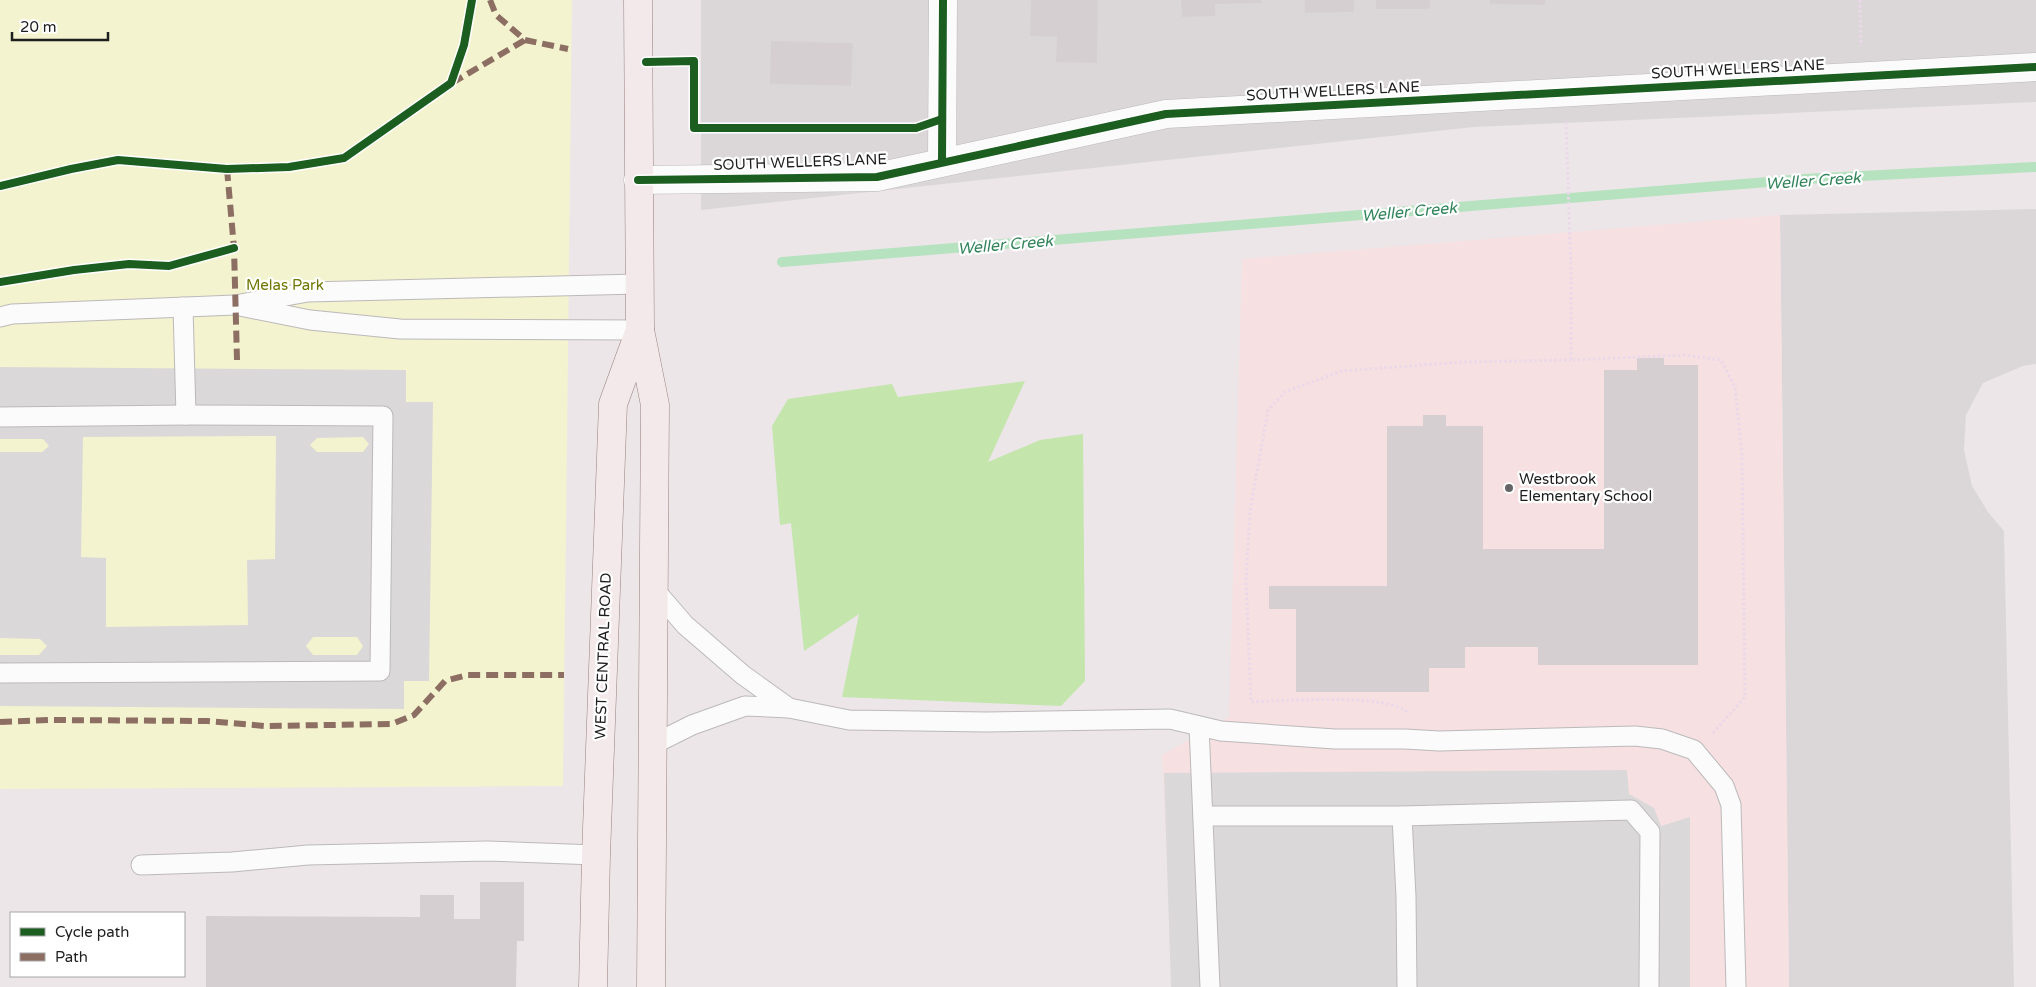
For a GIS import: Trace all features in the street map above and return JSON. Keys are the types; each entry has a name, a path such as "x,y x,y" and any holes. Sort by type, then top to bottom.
{"main road":[{"name":"WEST CENTRAL ROAD","path":"638,0 638,284 640,330 655,405 651,987"},
{"name":"WEST CENTRAL ROAD","path":"593,987 596,855 613,404 640,330"}],"street":[{"path":"942,162 943,0"},
{"name":"SOUTH WELLERS LANE","path":"638,180 877,176 1166,114 2036,67"}],"lane":[{"path":"0,317 12,314 235,305 308,292 638,284"},
{"path":"235,305 310,320 400,329 640,330"},
{"path":"183,306 186,415"},
{"path":"0,417 186,415 383,416 380,670 0,674"},
{"path":"654,589 685,625 743,675 789,708"},
{"path":"652,745 692,725 745,706 789,708 849,720 986,722 1170,719 1221,731 1335,739 1439,741 1635,736 1662,739 1694,750 1724,786 1731,805 1736,987"},
{"path":"1199,726 1210,987"},
{"path":"1203,816 1402,816 1631,810 1650,832 1649,987"},
{"path":"1402,816 1406,897 1407,987"},
{"path":"142,866 232,862 308,855 487,851 596,855"}],"path":[{"path":"0,186 118,160 227,169 289,167 344,158 451,83 464,45 472,0"},
{"path":"1860,0 1861,76"},
{"path":"1566,138 1571,360"},
{"path":"0,282 74,270 129,264 169,266 234,248"},
{"path":"1439,741 1400,706 1354,700 1251,702 1246,580 1250,511 1268,410 1285,392 1342,371 1464,362 1684,355 1721,360 1735,387 1742,455 1745,697 1719,727 1694,750"}],"shaded area":[{"path":"701,0 2036,0 2036,102 1474,127 701,210"},
{"path":"2036,209 2036,364 2023,366 1983,383 1966,415 1964,450 1972,486 1988,512 2004,531 2014,987 1789,987 1780,215"},
{"name":"Westbrook Elementary School","path":"1780,215 1789,987 1173,987 1162,755 1229,717 1242,259"},
{"path":"0,367 406,370 406,402 433,402 429,681 404,681 404,709 0,706 0,655 39,655 47,646 40,639 0,638 0,452 42,452 49,446 43,439 0,439","holes":["276,436 275,559 247,560 248,625 106,627 106,558 81,557 83,437","363,437 369,444 363,452 317,452 310,445 317,438","313,637 357,637 363,646 357,655 313,655 306,646"]},
{"path":"1627,770 1629,794 1654,808 1661,826 1690,817 1690,987 1171,987 1164,773"}],"green space":[{"name":"Melas Park","path":"0,0 572,0 563,786 0,789"},
{"path":"1025,381 988,462 1040,440 1083,434 1085,681 1061,706 842,697 859,614 804,651 791,523 780,525 772,426 788,399 892,384 898,397"}],"building":[{"path":"1031,0 1098,0 1097,63 1056,62 1057,37 1030,36"},
{"path":"1181,0 1262,0 1262,3 1215,4 1215,16 1182,17"},
{"path":"1305,0 1354,0 1354,12 1305,13"},
{"path":"1376,0 1430,0 1430,9 1376,9"},
{"path":"1490,0 1545,0 1545,5 1490,4"},
{"path":"771,41 853,43 851,86 770,84"},
{"path":"1637,358 1664,358 1664,365 1698,365 1698,665 1538,665 1538,647 1465,647 1465,668 1429,668 1429,692 1296,692 1296,609 1269,609 1269,586 1387,586 1387,426 1423,426 1423,415 1446,415 1446,426 1483,426 1483,549 1604,549 1604,370 1637,370"},
{"path":"480,882 524,882 524,941 517,941 516,987 206,987 206,916 420,917 420,895 454,895 454,919 480,919"}],"waterway":[{"name":"Weller Creek","path":"782,262 1804,179 2036,167"}],"marked path":[{"path":"490,0 496,15 525,40 568,49"},
{"path":"452,83 525,40"},
{"path":"227,169 234,248 237,360"},
{"path":"0,722 50,720 207,721 265,726 392,724 414,715 445,681 467,675 564,675"}],"cycle path":[{"path":"0,186 118,160 227,169 289,167 344,158 451,83 464,45 472,0"},
{"path":"942,162 943,0"},
{"path":"646,62 694,61 694,128 916,128 942,119"},
{"path":"638,180 877,177 1166,114 2036,67"},
{"path":"0,282 74,270 129,264 169,266 234,248"}],"place":[{"name":"Westbrook Elementary School","path":"1509,488"}]}
